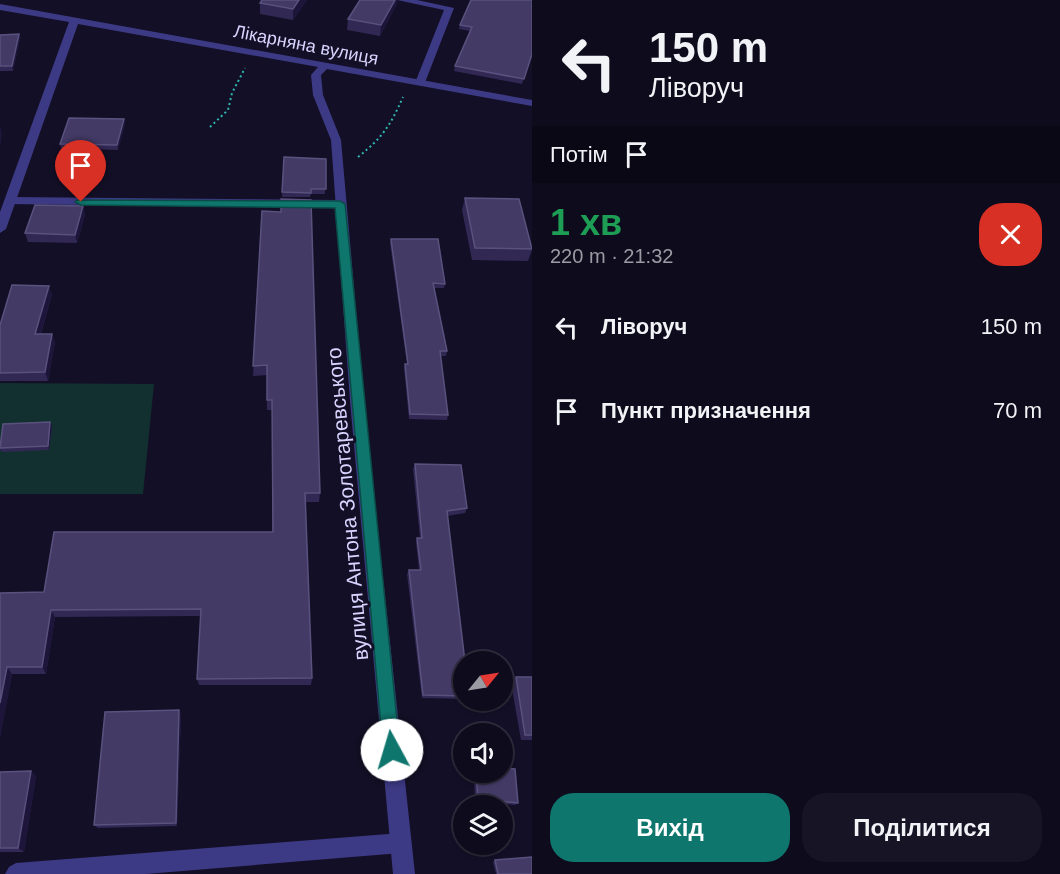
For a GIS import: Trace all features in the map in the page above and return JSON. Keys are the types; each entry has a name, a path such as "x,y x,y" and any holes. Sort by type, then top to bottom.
{"street":[{"path":"401,0 451,4 417,82"},
{"name":"Лікарняна вулиця","path":"0,7 532,103"},
{"path":"0,229 74,22"},
{"name":"вулиця Антона Золотаревського","path":"325,65 316,75 318,95 336,140 340,204 404,874"},
{"path":"10,201 340,204"},
{"path":"16,874 400,843"}],"path":[{"path":"210,127 228,110 232,93 255,52"},
{"path":"338,180 355,159 380,140 417,82"}],"green space":[{"path":"0,383 154,384 143,494 0,494"}],"building":[{"path":"262,0 299,0 293,9 260,3"},
{"path":"360,0 395,0 381,25 348,19"},
{"path":"471,0 532,0 532,54 524,79 455,66 472,27 460,25"},
{"path":"19,34 12,66 0,66 0,35"},
{"path":"69,118 124,119 117,145 60,144"},
{"path":"284,157 326,159 326,189 311,189 311,193 282,192"},
{"path":"465,198 519,199 532,249 475,248"},
{"path":"281,199 311,200 320,493 305,493 312,678 197,679 201,609 51,610 42,667 7,667 0,703 0,593 44,592 54,532 273,532 272,400 267,400 267,365 253,366 262,211 281,212"},
{"path":"35,205 83,206 75,235 25,233"},
{"path":"391,239 438,239 445,284 433,283 447,351 440,351 448,415 410,414 405,364 408,364"},
{"path":"12,285 49,286 35,334 52,334 45,372 0,373 0,325"},
{"path":"50,422 48,446 0,448 3,424"},
{"path":"415,464 461,465 467,508 447,511 464,651 453,651 453,696 423,695 409,570 421,570 417,538 422,538"},
{"path":"516,677 532,677 532,735 525,735"},
{"path":"179,710 176,823 94,825 105,712"},
{"path":"513,769 515,769 518,803 513,802 513,795 478,795 477,783 513,783"},
{"path":"31,771 18,848 0,848 0,772"},
{"path":"532,857 532,874 498,874 495,860"}],"route":[{"path":"81,202 340,204 392,750"}]}
